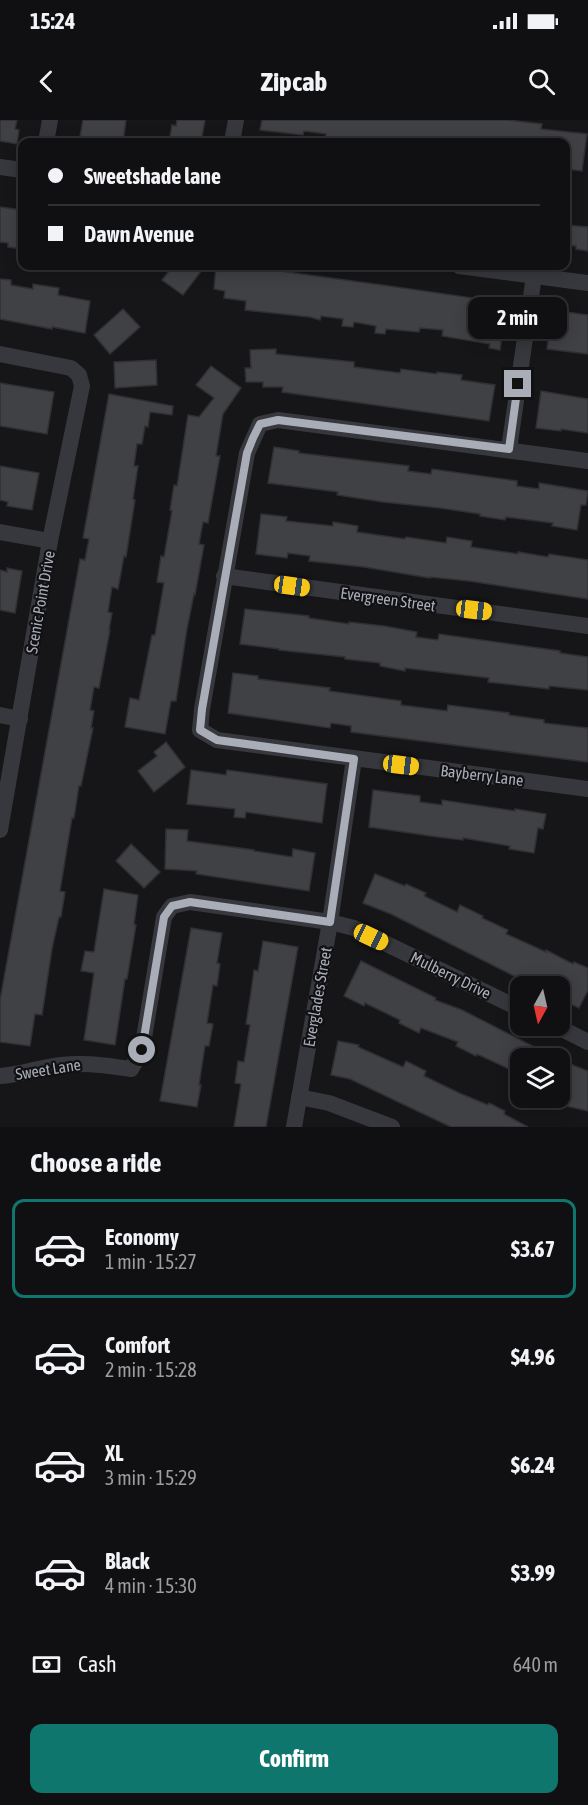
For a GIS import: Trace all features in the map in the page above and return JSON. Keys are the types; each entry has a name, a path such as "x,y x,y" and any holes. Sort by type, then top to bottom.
{"street":[{"path":"47,138 50,120"},
{"path":"233,138 236,120"},
{"path":"0,167 18,169"},
{"path":"489,270 588,283"},
{"path":"509,449 534,276"},
{"name":"Scenic Point Drive","path":"0,354 71,368 79,375 82,386 50,541 0,830"},
{"path":"224,576 247,453 260,424 278,420 588,461"},
{"path":"0,532 50,541"},
{"name":"Evergreen Street","path":"224,576 588,626"},
{"name":"Bayberry Lane","path":"224,576 200,730 217,740 588,789"},
{"path":"0,716 20,719"},
{"name":"Everglades Street","path":"294,1127 330,922 354,759"},
{"name":"Mulberry Drive","path":"131,1069 142,1050 164,917 172,906 190,902 330,922 354,928 510,1004"},
{"path":"570,1033 588,1042"},
{"name":"Sweet Lane","path":"0,1076 14,1076 58,1065 91,1063 131,1069"},
{"path":"299,1097 329,1103 392,1127"}],"building":[{"path":"0,120 17,120 15,129 19,130 17,144 0,141"},
{"path":"83,120 126,120 124,138 80,138"},
{"path":"177,120 205,120 202,138 170,138 172,125 176,126"},
{"path":"262,120 508,120 542,124 541,129 587,134 582,171 570,170 570,138 326,138 326,134 304,131 303,135 260,130"},
{"path":"0,207 18,209 18,248 8,247 8,243 0,242"},
{"path":"570,225 588,227 588,251 576,249 576,246 570,245"},
{"path":"170,270 202,270 183,295 162,280"},
{"path":"216,270 272,270 473,298 472,302 492,304 493,300 506,302 500,350 489,348 490,344 442,336 443,330 420,328 419,332 386,329 385,334 375,333 376,326 354,322 353,327 342,326 343,319 321,316 320,320 245,310 246,301 224,298 225,291 214,289"},
{"path":"0,279 11,280 11,285 33,289 33,284 59,288 58,295 90,301 85,333 0,319"},
{"path":"123,309 140,327 110,354 94,335"},
{"path":"552,310 588,315 588,354 547,349"},
{"path":"276,349 276,354 354,362 354,367 400,373 401,369 462,375 461,380 495,385 489,421 282,392 283,387 263,387 263,382 246,382 245,368 251,368 250,350"},
{"path":"156,360 157,385 115,388 114,362"},
{"path":"211,366 241,388 223,414 216,456 220,456 208,523 203,522 199,544 204,545 187,629 176,701 171,701 165,734 125,727 130,698 139,700 152,635 155,635 164,583 157,582 161,556 164,557 174,485 177,486 188,415 199,417 214,398 196,385"},
{"path":"0,383 54,392 47,434 0,426"},
{"path":"541,391 588,399 588,433 536,428"},
{"path":"109,394 173,406 172,415 150,412 142,444 137,444 134,466 138,466 133,499 135,500 126,557 124,556 118,589 112,587 108,612 112,613 110,630 99,688 94,687 90,710 94,711 91,728 93,728 74,818 72,818 60,891 65,892 52,949 42,1015 35,1014 30,1046 0,1042 0,1000 80,559 85,560 89,539 83,538"},
{"path":"274,447 299,451 299,453 409,466 408,471 431,474 432,469 517,481 517,486 539,489 539,483 588,491 586,505 581,505 577,530 552,526 553,523 506,517 505,520 480,516 480,514 383,502 337,495 338,492 268,483"},
{"path":"0,466 39,473 32,510 7,506 8,502 0,500"},
{"path":"261,514 287,517 286,521 333,526 333,522 358,526 357,532 405,539 406,537 446,543 447,537 472,541 471,547 588,560 588,599 309,561 310,556 288,553 287,558 256,554"},
{"path":"7,568 22,571 15,613 0,610 0,570 7,572"},
{"path":"245,609 309,616 309,618 349,624 349,622 384,626 417,632 416,637 438,640 439,634 588,657 588,690 549,686 549,689 488,682 489,678 405,668 405,671 380,666 380,663 345,659 345,657 240,644"},
{"path":"233,673 258,676 258,679 330,688 329,691 401,701 401,705 447,711 448,705 509,713 509,715 544,720 544,723 588,728 588,762 351,732 351,726 331,723 330,728 228,713"},
{"path":"166,742 185,767 154,792 138,771 157,756 154,752"},
{"path":"191,770 226,775 227,770 327,784 322,823 246,812 245,818 234,817 235,809 187,804"},
{"path":"373,790 420,796 420,802 442,805 442,800 546,814 543,829 538,828 534,853 509,849 510,846 463,838 463,840 369,827"},
{"path":"166,829 188,830 187,841 292,857 293,849 315,853 309,891 196,874 197,871 165,869"},
{"path":"131,844 160,872 144,888 116,861"},
{"path":"375,874 405,886 406,884 426,893 424,896 457,912 460,905 508,930 506,934 573,964 574,962 588,968 588,990 579,1008 570,1004 570,976 514,976 391,914 363,903"},
{"path":"104,889 138,895 134,924 136,925 115,1045 84,1040 94,973 81,971 85,951 94,952"},
{"path":"191,928 222,933 217,963 220,964 217,986 213,985 207,1023 213,1024 209,1046 205,1046 197,1107 160,1101"},
{"path":"263,941 298,947 266,1127 234,1127 241,1084 235,1083 238,1061 244,1062 250,1025 246,1024 254,970 258,971"},
{"path":"361,961 436,998 435,1000 462,1010 536,1048 510,1048 510,1069 456,1046 458,1042 421,1028 419,1033 399,1023 400,1020 365,1003 364,1006 344,996"},
{"path":"338,1041 359,1045 358,1047 403,1067 406,1061 426,1071 424,1076 459,1093 488,1105 489,1103 528,1127 451,1127 350,1079 331,1075"},
{"path":"570,1064 588,1071 588,1111 570,1107"}],"route":[{"path":"142,1050 164,917 172,906 190,902 330,922 354,759 217,740 200,730 224,576 247,453 260,424 278,420 509,449 518,384"}]}
